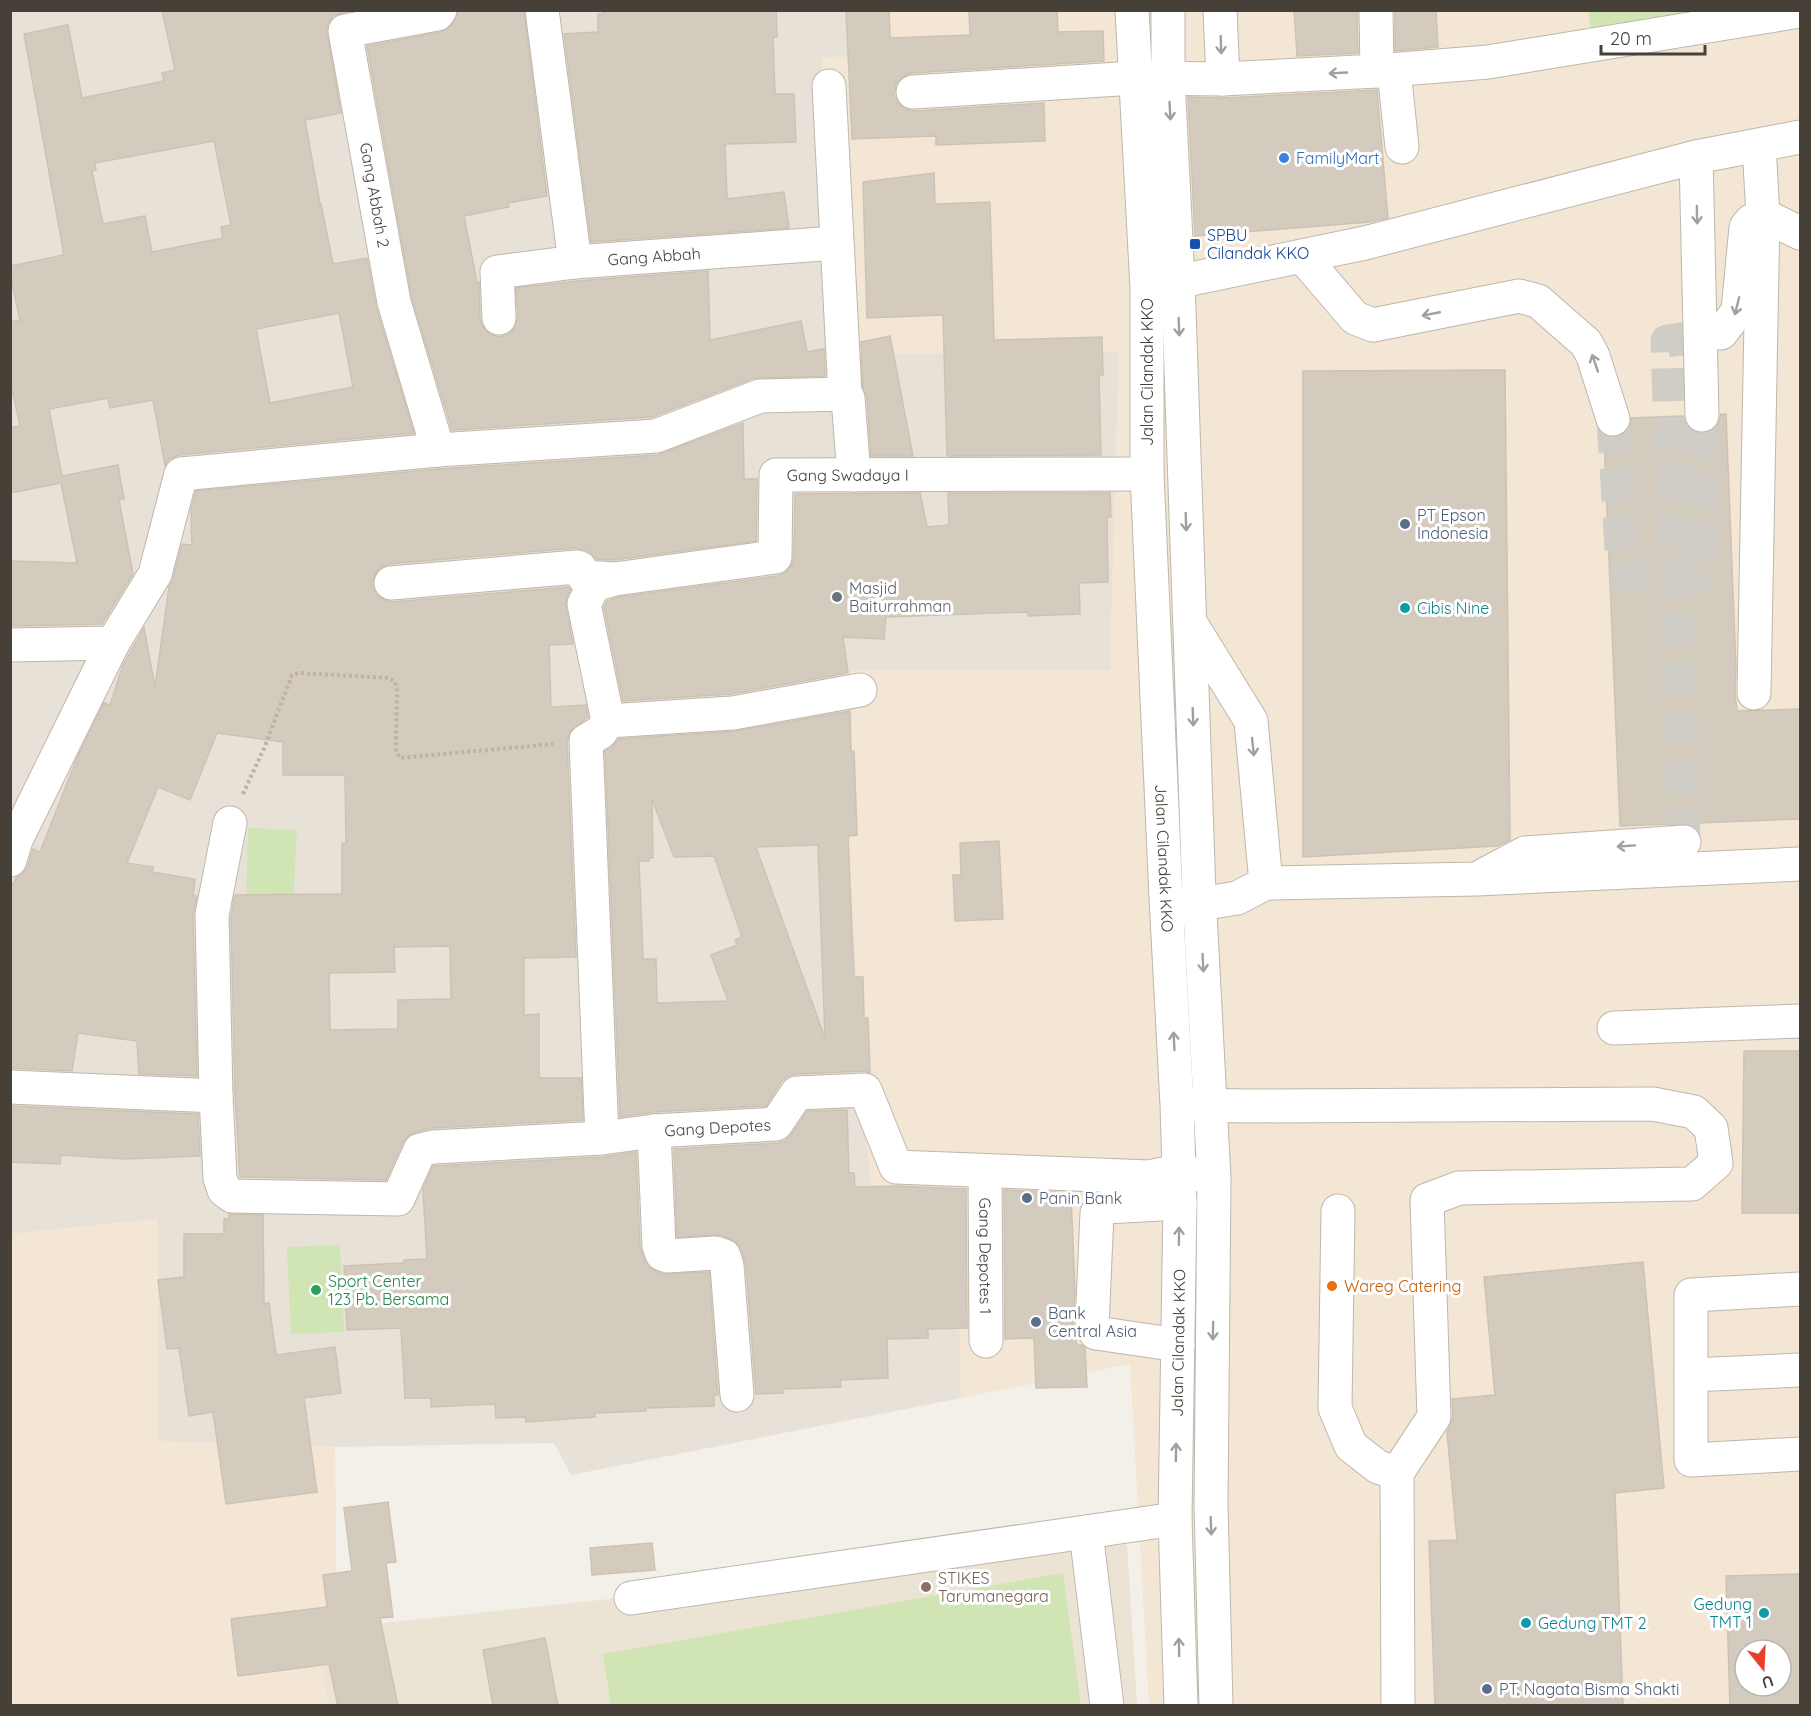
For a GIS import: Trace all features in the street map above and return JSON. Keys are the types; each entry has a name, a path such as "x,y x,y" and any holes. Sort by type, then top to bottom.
{"street":[{"name":"Gang Abbah 2","path":"438,450 394,302 345,31 437,14 440,10"},
{"path":"542,10 575,262"},
{"name":"Jalan Cilandak KKO","path":"1168,10 1162,284 1147,474 1180,1203 1176,1519 1181,1706"},
{"path":"1220,10 1222,79"},
{"path":"1376,10 1402,147"},
{"name":"Jalan Cilandak KKO","path":"1140,11 1135,78 1162,284 1190,622 1200,904 1214,1178 1210,1504 1216,1706"},
{"path":"913,92 1135,78 1222,79 1386,71 1488,62 1800,11"},
{"path":"830,86 845,394 848,398 854,475"},
{"path":"1162,284 1365,243 1696,157 1800,137"},
{"path":"1754,693 1763,215 1759,146"},
{"path":"1696,157 1702,415"},
{"path":"1763,215 1800,233"},
{"path":"1720,333 1738,311 1746,227 1751,221 1763,215"},
{"name":"Gang Abbah","path":"499,318 497,272 575,262 836,243"},
{"path":"1302,256 1355,318 1373,326 1519,296 1538,301 1586,343 1593,356 1613,419"},
{"path":"10,860 16,840 113,643 155,574 181,474 438,450 656,436 760,396 845,394"},
{"name":"Gang Swadaya I","path":"602,1138 597,731 584,604 594,585 615,579 775,557 776,475 1147,474"},
{"path":"391,584 577,567 580,568 584,577 615,579"},
{"path":"1190,622 1251,721 1266,883"},
{"path":"10,645 113,643"},
{"path":"597,731 733,713 860,690"},
{"path":"10,1087 216,1096 212,915 230,824"},
{"path":"1477,879 1525,853 1684,842"},
{"path":"1167,906 1237,898 1266,883 1477,879 1800,864"},
{"path":"1614,1028 1800,1021"},
{"name":"Gang Depotes","path":"216,1096 220,1178 224,1190 232,1196 398,1199 420,1150 433,1147 602,1138 654,1131 776,1124 797,1093 865,1090 896,1167 1149,1177 1178,1171"},
{"path":"1177,1105 1653,1104 1694,1112 1711,1128 1716,1163 1692,1184 1459,1188 1427,1200 1434,1417 1397,1473 1398,1706"},
{"path":"654,1131 659,1246 662,1254 668,1256 715,1253 724,1256 727,1266 738,1395"},
{"path":"1178,1171 1214,1178"},
{"name":"Gang Depotes 1","path":"985,1172 986,1341"},
{"path":"1178,1345 1096,1333 1092,1327 1097,1213 1105,1207 1180,1203"},
{"path":"1338,1211 1335,1407 1351,1446 1378,1467 1397,1473"},
{"path":"1800,1289 1691,1295 1691,1460 1800,1454"},
{"path":"1179,1291 1213,1295"},
{"path":"1691,1375 1800,1370"},
{"path":"631,1598 1176,1519"},
{"path":"1086,1532 1107,1706"}],"path":[{"path":"230,824 266,746 292,675 389,678 395,682 397,690 396,750 400,758 597,731"}],"shaded area":[{"path":"889,10 1588,10 1593,42 1800,11 1800,1705 1149,1705 1130,1364 961,1398 957,1189 871,1198 836,671 1110,670 1119,352 831,354 822,57 888,56"},
{"path":"10,11 889,11 889,56 822,58 838,354 1119,351 1110,670 837,671 872,1198 957,1188 961,1398 571,1475 554,1443 335,1447 158,1441 158,1219 11,1234"},
{"path":"158,1219 158,1441 335,1447 338,1705 11,1705 10,1234"},
{"name":"STIKES Tarumanegara","path":"1127,1544 1137,1705 328,1705 317,1630"}],"green space":[{"path":"1588,10 1732,11 1593,42"},
{"path":"248,828 297,830 293,905 246,903"},
{"name":"Sport Center 123 Pb. Bersama","path":"340,1245 344,1332 291,1334 287,1247"},
{"path":"1063,1573 1081,1705 611,1705 603,1654"}],"building":[{"path":"162,10 353,10 333,16 327,25 341,113 305,120 333,264 367,258 376,307 414,433 179,455 169,459 165,465 153,400 110,408 108,398 49,409 62,476 118,465 124,499 119,500 133,574 102,624 10,626 10,561 77,563 61,483 10,493 10,428 20,426 10,380 10,322 20,320 10,266 64,255 24,34 68,25 82,98 164,81 162,73 175,70","holes":["214,141 231,225 221,227 223,238 152,252 145,216 103,224 92,171 96,170 95,163","339,313 353,387 270,403 256,329"]},
{"path":"458,10 524,10 547,196 508,203 509,207 464,216 477,282 479,282 480,319 484,329 491,335 500,337 509,334 515,327 518,317 516,288 708,271 710,340 801,321 807,352 824,349 825,376 754,378 652,417 452,430 412,298 367,46 441,32 452,25"},
{"path":"603,10 776,10 777,37 773,37 775,94 794,94 796,142 725,144 727,199 784,192 789,228 591,242 564,34 598,32 598,14 603,14"},
{"path":"846,10 889,10 890,38 970,35 969,10 1057,10 1058,32 1103,31 1104,61 912,73 902,77 896,84 894,94 898,103 905,109 914,111 1044,103 1045,141 936,145 936,136 852,139"},
{"path":"1294,10 1357,10 1358,53 1297,56"},
{"path":"1395,10 1436,10 1438,47 1395,51"},
{"name":"FamilyMart","path":"1377,90 1388,218 1370,222 1195,236 1188,97 1224,98"},
{"path":"934,173 935,204 990,202 994,340 1102,337 1103,375 1099,375 1101,455 947,456 943,315 867,318 863,182"},
{"path":"890,336 913,456 871,456 867,397 863,388 861,342"},
{"name":"Cibis Nine","path":"1505,370 1510,840 1497,846 1303,857 1303,371"},
{"path":"1721,414 1726,414 1737,711 1800,709 1800,819 1620,826 1604,435 1619,437 1627,431 1631,418 1683,416 1686,424 1693,431 1703,434 1712,431 1718,424"},
{"path":"743,423 744,479 757,479 756,541 614,560 596,559 586,550 575,548 389,564 380,568 374,576 372,585 376,594 392,602 568,587 571,589 567,596 566,608 573,644 549,645 551,707 586,705 588,717 570,732 567,742 576,957 524,958 524,1015 539,1014 539,1078 581,1078 583,1120 432,1128 416,1132 409,1135 403,1142 386,1180 240,1177 235,1095 231,917 235,895 342,894 342,843 346,843 345,775 283,775 283,742 217,733 190,800 158,787 127,863 153,867 152,872 195,879 193,896 197,896 193,915 197,1076 139,1074 137,1041 78,1033 72,1071 10,1068 10,890 16,878 28,866 33,849 40,852 77,758 104,703 110,705 123,665 144,628 155,687 169,587 182,544 192,545 191,510 196,491 439,469 657,455","holes":["450,946 451,999 398,1000 398,1029 330,1030 329,973 395,972 394,947"]},
{"path":"920,493 927,527 949,525 948,493 1110,493 1111,517 1107,517 1108,582 1079,583 1080,614 1028,616 1028,612 886,617 884,639 843,637 848,673 731,694 623,701 604,607 607,601 619,597 778,576 785,573 794,557 795,494"},
{"path":"850,711 857,835 848,836 854,977 863,977 864,1018 868,1018 870,1073 864,1071 788,1076 781,1082 766,1106 653,1112 620,1117 605,751 619,739 736,731","holes":["652,799 674,857 714,856 742,937 735,940 737,945 711,955 728,1001 657,1003 656,959 643,959 639,861 649,861 648,858 653,858","818,845 825,1038 756,847"]},
{"path":"999,841 1003,919 955,921 953,875 961,875 960,843"},
{"path":"1744,1051 1800,1051 1800,1213 1742,1213"},
{"path":"10,1106 198,1114 200,1156 126,1159 61,1155 60,1164 10,1162"},
{"path":"847,1110 849,1173 854,1173 855,1187 966,1189 967,1328 928,1329 928,1338 887,1339 888,1378 840,1380 841,1387 783,1389 783,1393 756,1394 746,1265 742,1251 737,1243 721,1235 677,1237 674,1149 778,1143 785,1141 791,1135 807,1111"},
{"path":"636,1152 640,1247 649,1268 662,1274 709,1272 718,1395 714,1395 714,1406 646,1408 646,1411 595,1413 595,1417 526,1422 525,1417 496,1418 495,1404 431,1407 431,1398 405,1398 401,1328 347,1330 344,1266 404,1263 404,1260 427,1259 423,1189 433,1166 603,1157"},
{"path":"1004,1190 1071,1193 1075,1292 1073,1326 1077,1345 1085,1348 1087,1387 1036,1388 1034,1338 1005,1339"},
{"path":"229,1214 263,1215 264,1304 269,1303 276,1355 335,1347 341,1393 304,1398 317,1492 226,1504 213,1412 189,1416 179,1348 167,1349 158,1280 184,1277 184,1234 224,1234 224,1219 229,1219"},
{"path":"1643,1262 1664,1488 1615,1493 1623,1706 1435,1706 1429,1541 1457,1540 1447,1432 1453,1417 1452,1399 1495,1395 1484,1277"},
{"path":"388,1502 396,1562 386,1563 393,1617 380,1618 398,1706 338,1706 329,1664 238,1676 231,1619 327,1607 323,1575 352,1571 344,1508"},
{"path":"652,1543 655,1570 592,1575 590,1548"},
{"name":"Gedung TMT 1","path":"1800,1574 1800,1706 1730,1706 1726,1576"},
{"path":"545,1638 558,1706 493,1706 483,1650"}],"tunnel":[{"path":"1684,842 1667,341 1721,333"},
{"path":"1613,419 1622,564 1627,575 1696,573 1702,564 1702,415"}],"place":[{"name":"FamilyMart","path":"1284,158"},
{"name":"SPBU Cilandak KKO","path":"1195,244"},
{"name":"PT Epson Indonesia","path":"1405,524"},
{"name":"Masjid Baiturrahman","path":"837,597"},
{"name":"Cibis Nine","path":"1405,608"},
{"name":"Panin Bank","path":"1027,1198"},
{"name":"Wareg Catering","path":"1332,1286"},
{"name":"Sport Center 123 Pb. Bersama","path":"316,1290"},
{"name":"Bank Central Asia","path":"1036,1322"},
{"name":"STIKES Tarumanegara","path":"926,1587"},
{"name":"Gedung TMT 1","path":"1764,1613"},
{"name":"Gedung TMT 2","path":"1526,1623"},
{"name":"PT. Nagata Bisma Shakti","path":"1487,1689"}]}
